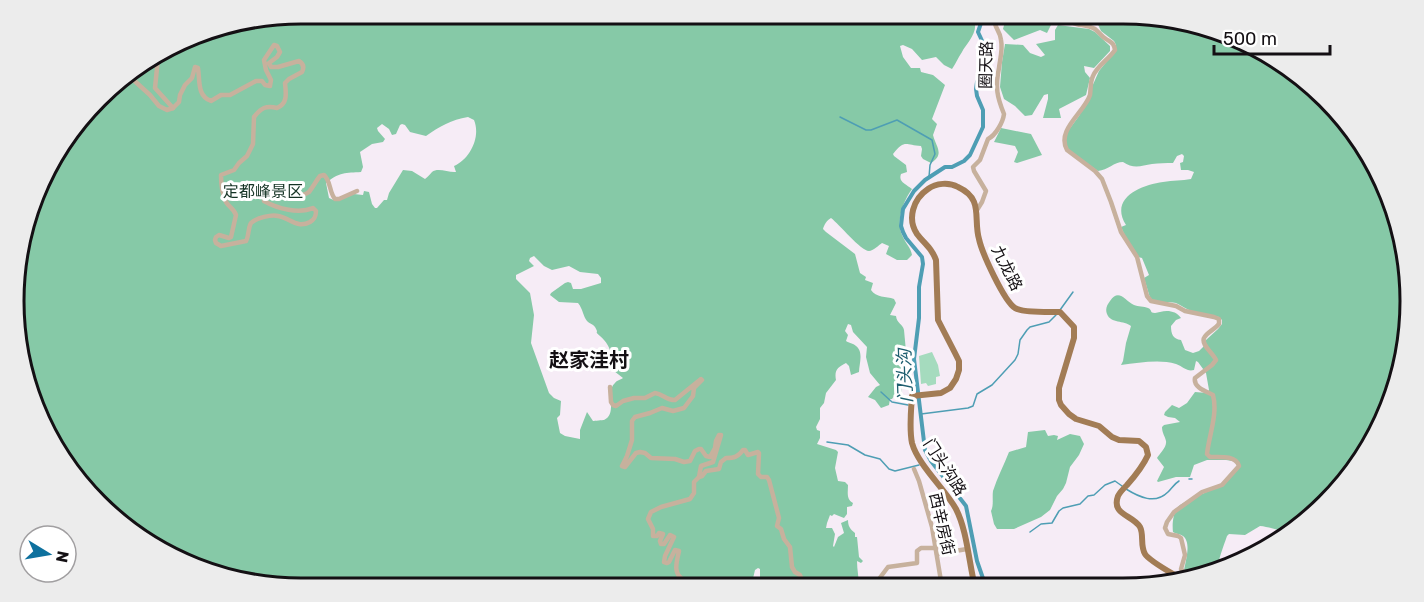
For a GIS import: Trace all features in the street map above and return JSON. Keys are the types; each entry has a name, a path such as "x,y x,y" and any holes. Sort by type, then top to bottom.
{"main road":[{"path":"916,396 941,393 950,388 956,380 959,361 938,320 936,260 933,251 917,233 912,219 913,209 916,201 927,189 940,184 948,184 955,185 966,192 975,202 977,210"},
{"name":"九龙路","path":"977,210 977,233 981,248 1007,301 1014,308 1023,312 1060,312 1074,327 1074,338 1059,388 1061,405 1076,419 1099,426 1112,437 1119,440 1139,441 1146,447 1148,455 1144,464 1118,496 1118,508 1120,513 1136,522 1141,528 1145,554 1173,574"},
{"name":"门头沟路","path":"916,396 911,428 914,449 956,509 974,578"},
{"name":"门头沟路","path":"916,396 914,432 917,447 960,511 975,578"}],"street":[{"name":"圈天路","path":"977,210 986,191 973,167 980,160 988,139 1001,124 1004,114 999,104 996,83 1002,41 994,24"},
{"path":"1074,24 1095,29 1106,40 1112,42 1115,50 1093,76 1090,95 1066,132 1064,145 1102,179 1121,232 1137,257 1147,296 1151,301 1219,319 1219,324 1204,337 1203,342 1216,360 1194,381 1199,388 1213,395 1211,435 1207,454 1210,457 1235,459 1239,466 1222,485 1195,497 1174,512 1167,522 1165,528 1168,534 1181,538 1185,555 1181,569 1184,572"},
{"path":"134,80 150,94 159,106 167,110 179,102 185,85 192,78 195,67 198,68 201,95 211,101 220,95 230,95 258,80 270,86 271,80 264,60 274,45 280,52 269,63 271,67 297,61 302,63 304,67 302,72 285,83 286,96 283,104 277,108 266,107 254,117 254,144 247,156 234,170 221,175 226,201 236,211 231,237 219,235 216,237 215,240 221,246 246,241 250,225 259,219 278,216 302,224 308,223 316,215 313,208 296,211 269,204 264,201 267,193 302,196 308,193 322,175 328,179 335,199 357,191"},
{"path":"158,64 156,88 173,108"},
{"path":"610,387 611,404 616,406 623,401 634,398 645,399 655,393 666,399 675,400 702,380 694,388 693,396 684,408 673,411 662,408 635,417 632,421 632,440 622,466 625,467 636,453 640,452 651,458 678,459 684,462 690,461 695,451 701,449 706,456 710,457 715,448 717,436 721,435 714,459 711,463 701,466 699,477"},
{"path":"681,578 676,564 679,551 675,550 669,562 664,562 674,537 669,536 664,544 661,544 663,534 653,536 653,529 648,519 651,512 690,499 694,493 694,482 699,477 706,471 719,469 721,462 726,458 734,458 745,450 748,455 758,452 758,474 769,480 779,518 777,526 781,529 790,547 792,567 801,578"},
{"name":"西辛房街","path":"914,469 931,520 941,578"},
{"path":"880,578 888,567 917,563 917,551 921,548 936,548"},
{"path":"937,554 967,549"}],"green space":[{"name":"定都峰景区","path":"301,24 975,24 973,34 952,69 936,57 922,60 912,49 900,46 903,57 911,68 920,68 921,72 933,75 945,85 932,119 937,124 933,135 939,153 938,157 931,163 921,156 921,146 908,144 900,146 893,154 906,165 907,172 901,174 901,179 912,189 903,206 900,225 912,255 907,260 897,260 886,254 889,246 882,243 871,251 865,250 831,218 823,229 855,254 860,273 866,277 865,280 873,283 871,290 873,293 894,299 896,303 890,315 896,316 904,330 907,362 905,386 902,386 900,400 894,396 890,399 889,405 881,408 875,400 868,397 880,385 870,373 866,357 867,347 848,324 845,331 848,335 846,341 855,345 860,351 859,372 851,375 846,363 837,369 836,380 826,393 816,427 820,431 817,444 838,452 835,468 838,481 848,485 848,497 853,503 852,506 847,507 847,514 844,518 834,514 830,515 826,528 832,528 835,534 834,547 838,537 844,533 841,523 848,520 848,524 857,537 859,557 863,561 861,563 857,561 858,578 760,578 760,569 755,570 753,578 301,578 265,576 229,569 195,557 162,541 118,509 81,470 53,424 33,373 26,337 24,301 26,265 33,229 45,195 61,162 81,132 105,105 132,81 162,61 195,45 229,33 265,26","holes":["468,117 474,120 476,133 473,147 465,158 454,166 456,172 434,171 425,179 412,171 403,170 387,200 384,200 377,208 372,204 369,192 364,191 363,195 354,194 336,201 329,198 326,183 339,175 361,172 363,167 360,152 372,144 383,142 385,139 377,128 382,124 389,129 392,135 396,134 402,124 410,132 426,136 456,120","534,256 552,270 569,266 580,272 598,274 601,278 601,283 581,289 573,289 571,283 568,282 550,295 559,302 578,303 587,321 594,326 608,346 611,354 607,366 609,370 623,378 612,387 608,417 604,420 593,421 587,412 580,430 580,439 560,433 557,418 560,415 561,401 549,393 531,343 534,315 530,293 516,279 516,275 534,266 529,261"]},
{"path":"1004,24 1052,24 1047,33 1040,30 1014,40 1003,29"},
{"path":"1098,24 1159,26 1195,33 1246,53 1292,81 1331,118 1363,163 1379,195 1391,229 1398,265 1400,301 1398,337 1391,373 1371,424 1343,470 1319,497 1279,530 1260,526 1245,535 1229,534 1219,560 1184,571 1186,539 1173,532 1174,515 1177,508 1220,485 1238,467 1233,461 1207,460 1194,465 1190,477 1157,481 1164,467 1157,458 1166,443 1162,427 1180,422 1164,415 1165,412 1172,405 1179,408 1187,403 1195,392 1207,393 1209,390 1206,373 1196,361 1194,370 1163,362 1121,365 1131,326 1111,319 1106,309 1113,297 1119,295 1134,305 1148,308 1153,313 1174,312 1181,318 1171,326 1172,334 1176,339 1181,340 1185,350 1193,353 1206,344 1206,340 1222,324 1222,320 1219,317 1187,309 1176,303 1151,301 1144,278 1149,275 1142,258 1138,257 1121,227 1126,225 1122,216 1122,207 1124,200 1130,194 1154,184 1191,179 1194,172 1181,170 1180,163 1183,162 1184,156 1182,154 1177,156 1173,163 1130,166 1120,162 1098,171 1069,151 1065,135 1079,116 1099,71 1116,50 1114,41 1101,31"},
{"path":"1058,25 1089,29 1095,32 1110,46 1110,51 1094,68 1084,66 1090,78 1086,95 1059,109 1061,118 1043,118 1048,94 1044,95 1032,115 1025,116 1004,99 1000,87 1005,44 1023,45 1030,53 1041,57 1045,55 1036,44 1055,40 1055,30"},
{"path":"1001,128 1031,134 1042,155 1014,162 1018,152 1015,146 994,142"},
{"path":"932,352 940,376 936,377 936,384 928,386 926,383 921,384 919,356"},
{"path":"1045,430 1048,436 1058,436 1057,440 1070,434 1080,436 1084,444 1070,467 1066,483 1050,510 1041,517 1014,529 997,529 991,511 993,491 1009,452 1026,447 1028,432"}],"waterway":[{"name":"门头沟","path":"981,24 978,32 984,45 985,55 983,71 976,89 983,110 983,127 970,155 964,161 952,167 945,167 925,180 914,191 903,209 901,226 906,238 922,257 923,264 919,287 919,318 914,359 925,450 966,506 977,561 983,578"},
{"path":"840,117 866,130 897,120 932,140 935,154 930,165 929,177"},
{"path":"1060,310 1073,292"},
{"path":"921,414 973,406 977,394 992,385 1015,360 1020,340 1027,330 1049,322 1056,315"},
{"path":"881,392 892,402 908,405"},
{"path":"827,442 848,445 865,455 880,459 889,469 895,471 919,465"},
{"path":"1030,532 1041,524 1052,523 1063,508 1080,504 1105,485 1115,481 1122,486"},
{"path":"1126,489 1152,499 1163,496 1179,481"}],"district":[{"name":"赵家洼村","path":"589,360"}]}
